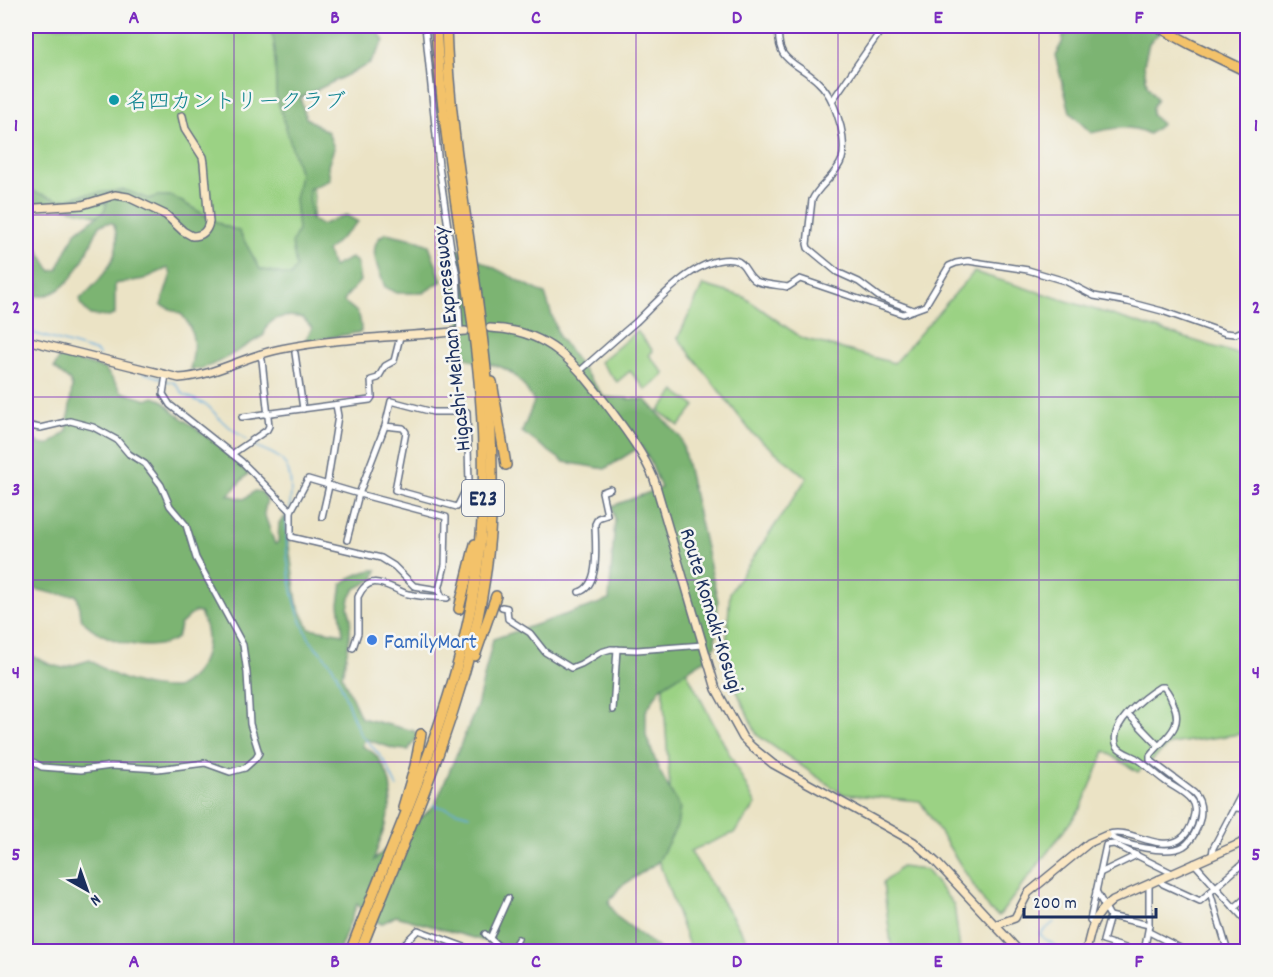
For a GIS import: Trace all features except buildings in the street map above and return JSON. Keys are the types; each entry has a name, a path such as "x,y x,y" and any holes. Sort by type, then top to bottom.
{"highway":[{"name":"Higashi-Meihan Expressway","path":"350,951 435,739 463,646 479,561 483,474 481,417 476,358 446,134 436,26"},
{"name":"Higashi-Meihan Expressway","path":"360,951 446,732 464,677 478,621 490,533 492,476 490,416 479,305 451,98 446,26"},
{"path":"1157,26 1248,72"},
{"path":"479,305 506,465"},
{"path":"459,609 474,548 483,474"},
{"path":"446,732 496,596"},
{"path":"383,869 416,766 421,734"}],"main road":[{"path":"26,212 36,208 82,205 116,195 128,196 166,215 192,236 204,233 209,222 204,163 185,129 182,116"},
{"name":"Route Komaki-Kosugi","path":"490,328 515,330 533,336 567,357 580,370 646,460 654,479 718,694 739,732 752,747 773,764 914,842 1020,951"},
{"path":"26,340 100,357 166,378 189,377 259,354 314,344 462,331"},
{"path":"995,925 1015,918 1028,893 1089,843 1107,836"},
{"path":"1086,951 1093,923 1113,900 1246,842"}],"street":[{"path":"424,26 436,144 457,275 462,331"},
{"path":"779,26 779,44 782,51 793,65 819,82 832,101 842,133 843,157 812,200 808,248 837,273 859,282 891,303 913,310"},
{"path":"832,101 884,26"},
{"path":"580,370 637,321 672,286 700,268 726,259 738,260 757,281 788,287 800,279 903,314 919,309 928,303 949,266 968,261 980,261 1029,270 1065,281 1094,296 1162,311 1225,333 1235,334 1248,328"},
{"path":"242,417 371,399 371,380 379,377 385,366 394,361 400,337"},
{"path":"295,353 303,409"},
{"path":"232,454 267,430 268,414 259,354"},
{"path":"166,378 163,394 170,405 232,454 290,510"},
{"path":"347,540 359,494 385,426 391,401 433,412 467,412 468,486 457,507 395,490 406,432 403,428 385,426"},
{"path":"322,517 338,416 336,405"},
{"path":"26,425 40,428 70,422 93,427 119,441 129,454 145,464 161,486 170,506 186,525 195,558 243,645 250,724 258,753 256,759 245,768 230,772 205,763 158,769 111,766 81,770 42,767 26,758"},
{"path":"353,648 358,633 358,597 369,584 382,583 409,594 444,597 439,590 414,586 394,566 381,558 291,537 290,510 308,479 446,517 445,565 439,590"},
{"path":"579,592 589,587 594,578 595,524 598,518 607,515 602,492 610,489"},
{"path":"502,607 507,608 508,619 526,630 545,652 568,667 577,667 601,652 617,649 638,650 703,645"},
{"path":"613,710 617,649"},
{"path":"1164,687 1176,709 1178,721 1150,756 1150,760 1194,793 1199,800 1200,818 1191,840 1179,848 1157,849 1107,836 1119,833 1155,842 1174,842 1184,836 1194,815 1194,806 1189,798 1117,746 1116,737 1119,725 1145,696 1164,687"},
{"path":"1128,714 1158,746"},
{"path":"1212,855 1213,848 1241,795 1248,790"},
{"path":"1235,808 1248,809"},
{"path":"1093,923 1090,920 1109,843 1172,873"},
{"path":"1100,873 1137,855"},
{"path":"1158,879 1163,884 1200,901 1248,859"},
{"path":"1194,863 1213,890 1248,923"},
{"path":"1144,951 1149,932 1149,884"},
{"path":"1213,890 1228,951"},
{"path":"1096,891 1110,916 1103,941 1138,951"},
{"path":"1234,908 1248,896"},
{"path":"505,951 488,936 508,898"},
{"path":"1110,916 1149,925"},
{"path":"396,951 403,948 418,930 467,950 478,951"},
{"path":"1149,932 1188,951"},
{"path":"510,951 518,939"},
{"path":"403,948 414,951"}],"green space":[{"name":"名四カントリークラブ","path":"26,26 278,26 314,197 307,282 261,293 136,225 26,198"},
{"path":"268,26 276,26 278,29 312,26 375,26 384,41 370,64 300,98 306,118 328,132 334,148 328,166 330,180 309,189 311,219 321,225 346,215 358,222 327,251 333,267 351,258 357,262 360,281 344,302 358,314 361,332 304,342 312,328 303,318 291,316 279,318 269,324 264,335 227,357 206,367 190,369 193,348 190,328 181,314 161,305 171,274 168,268 144,279 115,284 115,314 109,317 90,315 81,305 80,299 103,275 114,255 117,245 113,223 100,225 81,263 64,285 41,296 26,294 26,278 34,272 34,266 26,262 27,231 51,271 57,270 75,233 104,211 107,203 26,208 26,189 60,200 87,194 125,190 148,199 172,196 222,225 239,231 260,269 291,276 296,267 292,243 298,230 295,199 300,175 276,95 275,50"},
{"path":"1073,26 1148,26 1160,32 1149,43 1144,64 1147,85 1157,99 1152,108 1152,115 1162,124 1149,134 1127,128 1113,128 1091,133 1070,112 1055,55 1062,43 1064,31"},
{"path":"386,233 429,245 442,281 423,293 396,293 385,287 374,250 379,238"},
{"path":"444,242 545,294 559,337 604,397 646,400 681,438 718,601 715,646 709,657 661,687 646,711 646,736 659,770 680,808 677,826 658,862 620,887 609,902 616,916 662,951 519,951 396,916 381,924 357,904 339,951 26,951 26,772 33,771 26,756 26,653 63,668 90,660 110,673 131,682 153,687 176,688 194,674 207,646 207,635 200,613 194,612 180,625 177,638 167,643 142,646 128,644 103,635 83,621 76,595 56,594 26,587 26,438 30,437 42,445 50,444 67,431 72,387 70,381 54,368 60,356 105,369 122,392 147,400 154,397 162,400 175,413 220,446 248,474 228,495 244,499 255,491 262,492 267,500 264,513 275,544 278,542 279,523 285,517 297,603 309,628 343,634 339,604 342,584 359,574 377,570 374,579 355,589 350,598 349,642 342,676 361,718 414,731 418,736 408,750 395,749 365,739 362,746 376,755 386,770 390,783 390,808 374,860 435,805 477,706 493,639 609,600 615,520 612,506 661,488 650,461 641,446 605,469 564,462 522,432 534,402 525,387 507,370 479,363 465,356 452,272"},
{"path":"974,272 1247,357 1247,733 1170,744 1138,772 1105,751 1081,808 999,916 989,910 920,801 842,794 757,735 725,665 730,592 807,478 752,433 678,338 703,285 744,297 802,338 894,363"},
{"path":"637,331 653,351 649,355 665,374 646,390 630,371 617,382 600,362"},
{"path":"675,391 695,406 679,426 659,411"},
{"path":"683,665 756,805 734,833 690,851 754,951 691,951 656,854 671,804 662,674"},
{"path":"901,867 926,870 954,905 960,951 892,951 883,883"}],"waterway":[{"path":"26,331 97,352 99,355"},
{"path":"102,362 105,365 123,367"},
{"path":"142,372 163,379"},
{"path":"167,381 175,383 183,394 208,406 223,422 247,440"},
{"path":"252,444 278,457 287,467 290,480 290,508"},
{"path":"287,512 286,544 290,577 302,624 309,638 335,671 361,735 384,761 397,787"},
{"path":"433,805 469,815"},
{"path":"1054,922 1040,934 1060,952"}],"tunnel":[{"path":"447,598 463,600"}],"place":[{"name":"名四カントリークラブ","path":"114,100"},
{"name":"FamilyMart","path":"372,640"}]}
